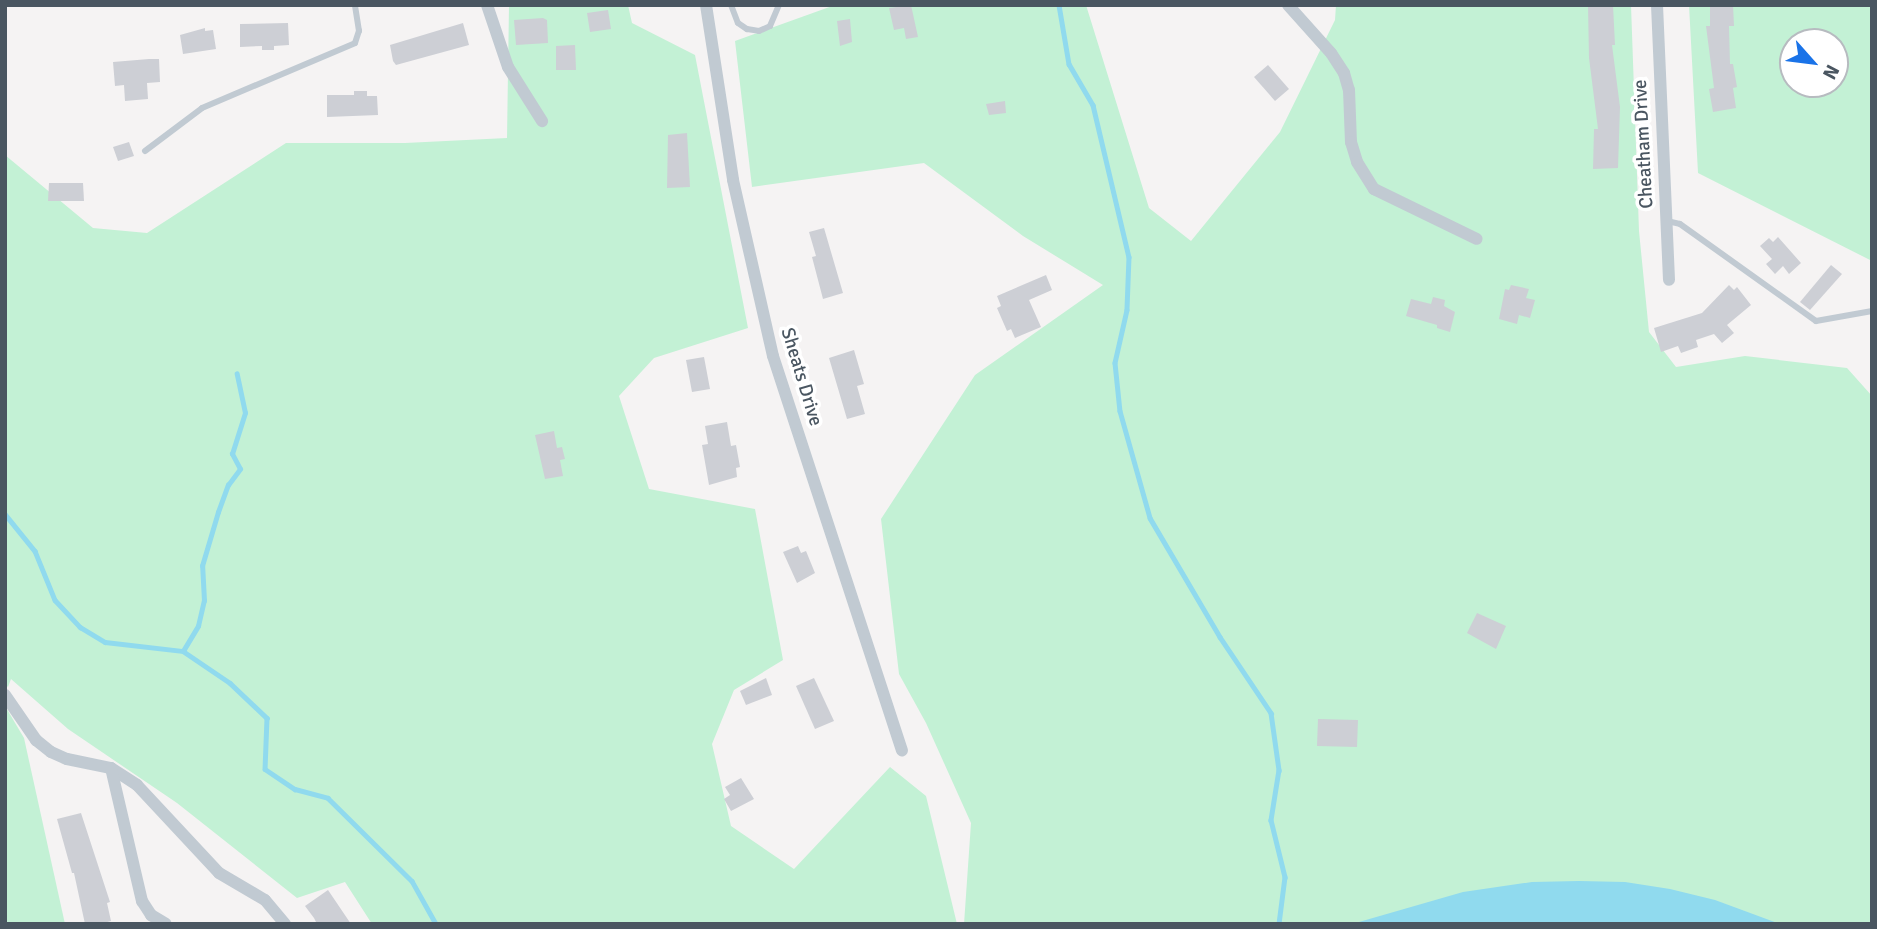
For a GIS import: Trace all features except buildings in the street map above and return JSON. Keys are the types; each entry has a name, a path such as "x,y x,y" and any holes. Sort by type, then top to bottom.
{"street":[{"path":"487,5 508,67 542,121"},
{"name":"Sheats Drive","path":"706,5 733,180 772,356 902,750"},
{"path":"1288,5 1331,53 1344,73 1349,90 1351,142 1357,162 1374,189 1477,239"},
{"name":"Cheatham Drive","path":"1657,5 1669,280"},
{"path":"5,695 36,740 51,752 67,759 111,768 137,785 219,873 265,900 285,924"},
{"path":"111,768 142,901 151,915 166,924"}],"lane":[{"path":"145,152 202,108 355,43 359,31 355,5"},
{"path":"731,5 738,23 747,29 760,31 771,26 779,5"},
{"path":"1667,221 1680,224 1815,321 1872,312"}],"green space":[{"path":"509,5 628,5 632,23 695,55 748,328 654,358 619,396 649,489 755,509 783,660 734,690 712,744 731,826 794,869 890,767 926,796 957,924 372,924 345,882 297,898 177,803 68,729 11,679 8,687 5,684 5,155 93,228 147,233 286,143 405,143 507,138"},
{"path":"835,5 1086,5 1149,208 1191,241 1280,132 1335,20 1336,5 1631,5 1639,231 1649,332 1676,367 1745,356 1847,368 1872,396 1872,924 964,924 971,823 926,723 899,674 881,519 975,375 1103,285 1023,236 924,163 752,187 735,41"},
{"path":"1689,5 1872,5 1872,261 1698,173"},
{"path":"5,706 24,738 65,924 5,924"}],"water":[{"path":"1532,882 1625,882 1670,889 1715,900 1780,924 1352,924 1463,892"}],"waterway":[{"path":"1059,5 1069,64 1093,105 1129,257 1127,310 1115,363 1120,411 1150,518 1220,637 1271,713 1279,770 1271,820 1285,877 1279,924"},
{"path":"183,651 198,626 204,601 202,566 218,512 228,485 240,469 232,454 245,413 237,374"},
{"path":"5,514 35,551 55,600 80,627 105,642 183,651 230,683 267,718 265,769 295,789 328,798 412,881 436,924"}]}
